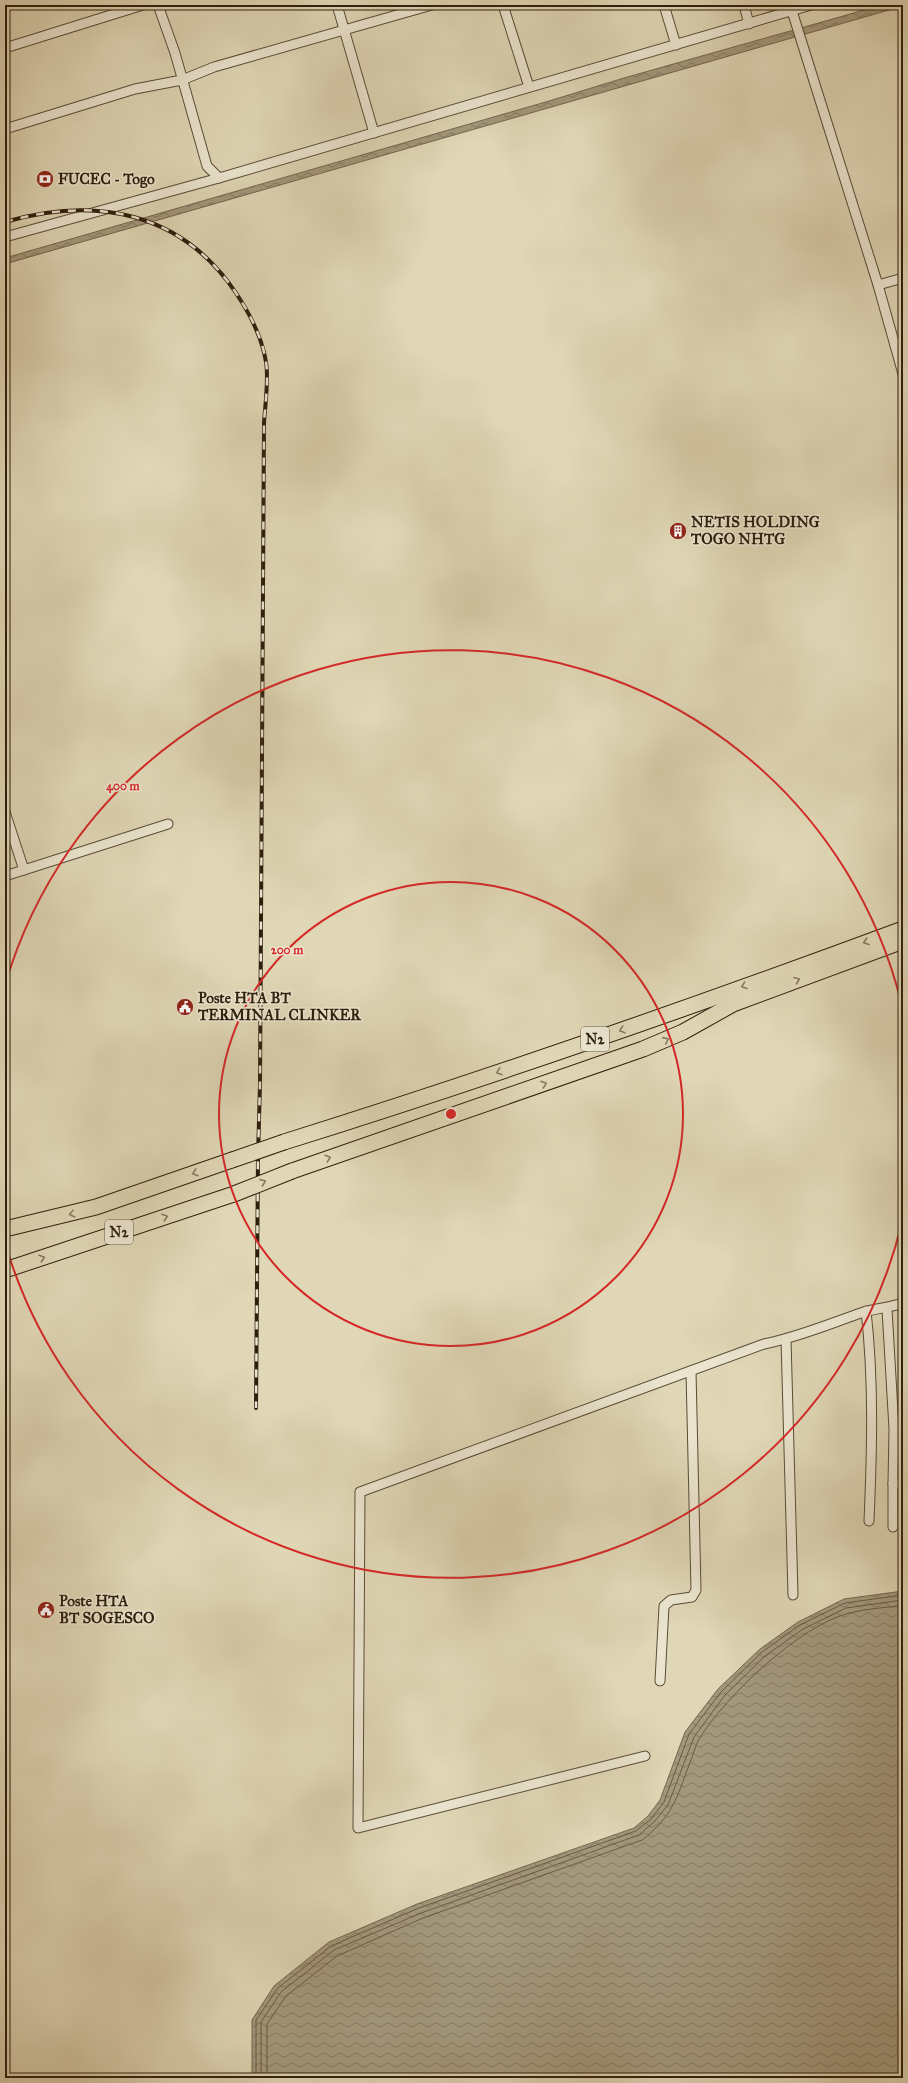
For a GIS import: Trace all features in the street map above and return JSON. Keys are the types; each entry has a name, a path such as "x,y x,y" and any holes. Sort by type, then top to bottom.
{"highway":[{"name":"N2","path":"5,1229 96,1207 284,1142 374,1114 679,1010 903,929"},
{"name":"N2","path":"5,1270 234,1194 292,1171 643,1049 683,1032 733,1004 903,941"}],"street":[{"path":"5,48 143,5"},
{"path":"158,5 207,166 219,178"},
{"path":"337,5 374,133"},
{"path":"5,129 135,89 182,80 214,67 432,5"},
{"path":"504,5 529,87"},
{"path":"664,5 676,45"},
{"path":"744,5 749,24"},
{"path":"5,237 219,178 811,5"},
{"path":"792,11 878,285 903,374"},
{"path":"878,285 903,278"},
{"path":"5,812 24,870"},
{"path":"5,876 168,824"},
{"path":"645,1756 358,1828 360,1492 764,1344 786,1339 866,1311 887,1309 903,1303"},
{"path":"887,1309 894,1429 893,1528"},
{"path":"866,1311 870,1344 871,1400 869,1521"},
{"path":"786,1339 793,1595"},
{"path":"660,1682 664,1606 672,1600 692,1597 696,1590 691,1371"},
{"path":"893,1483 903,1484"}],"water":[{"path":"882,5 903,6 5,264 5,258 624,78"},
{"path":"903,1591 903,2078 252,2078 252,2020 274,1986 329,1942 417,1904 634,1828 648,1816 660,1800 685,1732 718,1689 760,1649 798,1622 844,1599"}],"railway":[{"path":"5,222 39,214 71,211 103,211 134,217 162,228 189,244 214,265 236,293 255,326 262,344 266,362 267,377 264,423 260,1084 256,1408"}],"place":[{"name":"FUCEC - Togo","path":"45,179"},
{"name":"NETIS HOLDING TOGO NHTG","path":"678,531"},
{"name":"Poste HTA BT TERMINAL CLINKER","path":"185,1007"},
{"name":"Poste HTA BT SOGESCO","path":"46,1610"}]}
